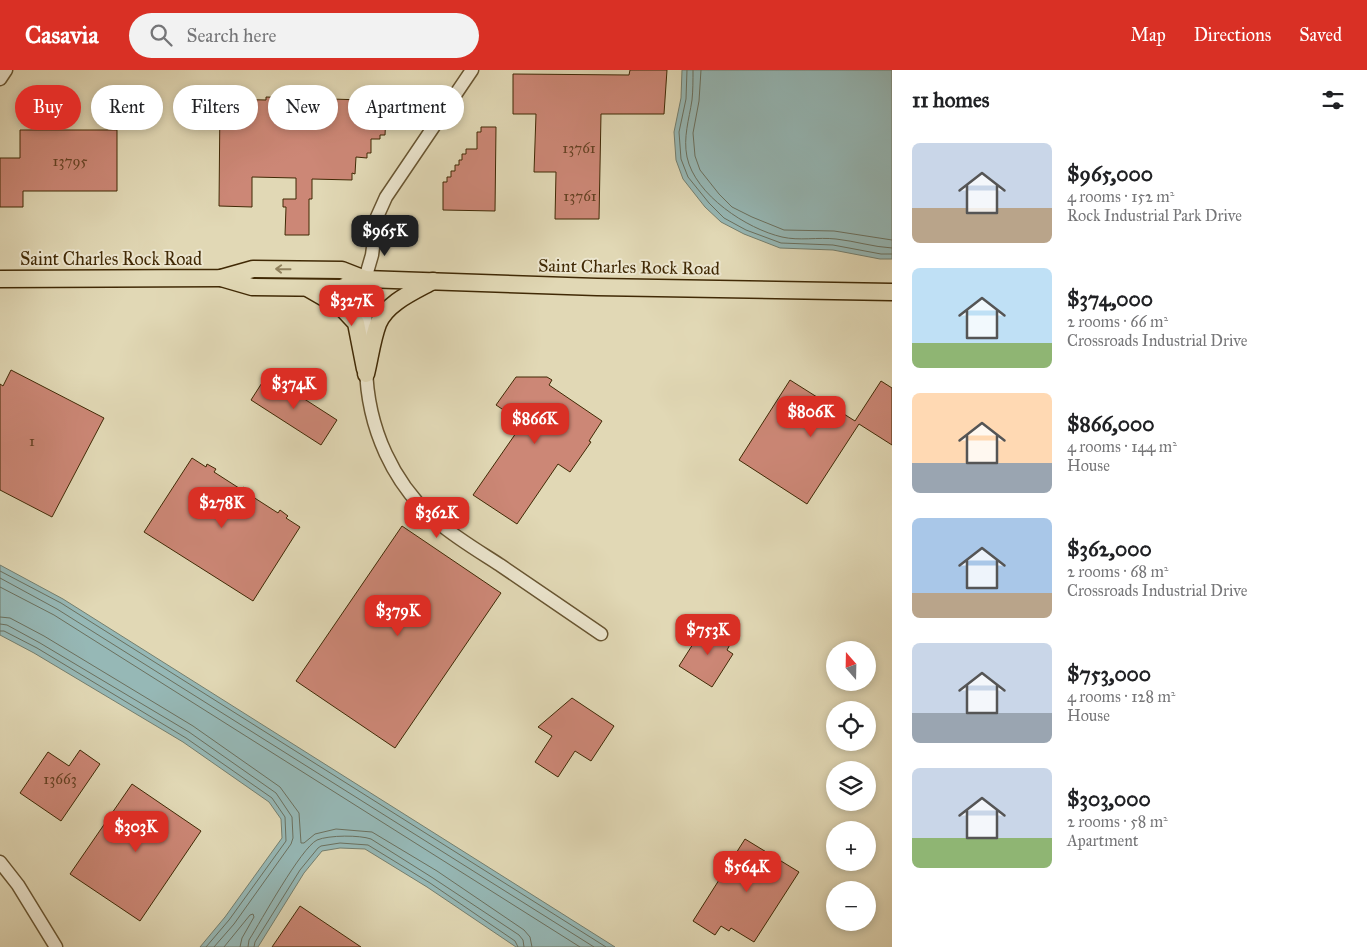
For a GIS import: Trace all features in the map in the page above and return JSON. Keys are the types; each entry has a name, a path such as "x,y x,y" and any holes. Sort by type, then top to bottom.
{"main road":[{"name":"Saint Charles Rock Road","path":"0,279 221,278 253,269 342,270 365,279 597,288 892,292"},
{"name":"Saint Charles Rock Road","path":"221,278 252,287 307,288 341,288 365,279"},
{"path":"366,374 378,323 383,315 397,303 433,281"},
{"path":"307,288 342,308 356,323 366,374"}],"street":[{"path":"0,79 6,70"},
{"path":"472,70 386,197 377,217 372,255 365,279 366,374 373,416 381,445 390,465 410,495 440,524 601,634"},
{"path":"2,864 56,947"}],"water":[{"path":"682,70 892,70 892,259 880,259 833,250 780,248 744,234 721,222 705,207 683,179 676,160 674,132 681,98"},
{"path":"0,565 63,599 615,947 516,947 427,887 365,849 340,848 322,851 304,873 258,947 200,947 225,917 282,838 281,819 269,802 183,742 34,653 0,635"}],"building":[{"path":"630,70 667,70 664,114 601,114 599,219 555,219 556,172 534,172 536,114 513,114 513,74 629,75"},
{"path":"266,97 268,97 268,130 338,130 338,99 348,100 348,130 385,130 385,135 380,135 380,139 371,139 371,153 367,153 367,158 356,157 355,174 352,173 352,180 312,179 312,199 309,199 309,235 285,235 286,207 283,207 283,199 296,199 296,178 252,177 252,207 219,206 220,130 258,130 258,100 266,100"},
{"path":"481,127 496,127 495,211 443,210 443,182 447,182 447,177 451,177 451,171 455,171 455,165 459,165 459,160 462,160 462,154 466,154 466,149 477,149 477,132 481,132"},
{"path":"20,130 117,130 117,191 23,191 23,207 0,207 0,158 20,158"},
{"path":"11,370 104,418 52,517 0,490 0,384 3,386"},
{"path":"267,375 337,420 321,445 251,400"},
{"path":"516,377 547,377 552,380 549,385 602,421 589,441 591,442 570,472 558,464 517,524 473,495 523,423 496,405"},
{"path":"790,380 855,421 881,381 892,388 892,445 859,424 807,504 739,460"},
{"path":"192,458 206,467 207,464 216,469 214,472 242,490 243,487 252,493 250,495 278,513 280,510 288,516 286,518 300,527 253,601 144,532"},
{"path":"402,526 501,593 395,748 296,681"},
{"path":"713,627 733,639 727,650 733,654 712,687 679,666 700,633 707,636"},
{"path":"572,698 614,726 591,761 575,751 558,777 535,762 552,736 538,727"},
{"path":"80,750 100,764 61,821 20,793 48,752 69,766"},
{"path":"132,784 201,831 140,921 70,874"},
{"path":"745,839 799,872 754,942 731,928 729,931 721,926 715,935 693,921"},
{"path":"300,906 361,947 272,947"}]}
